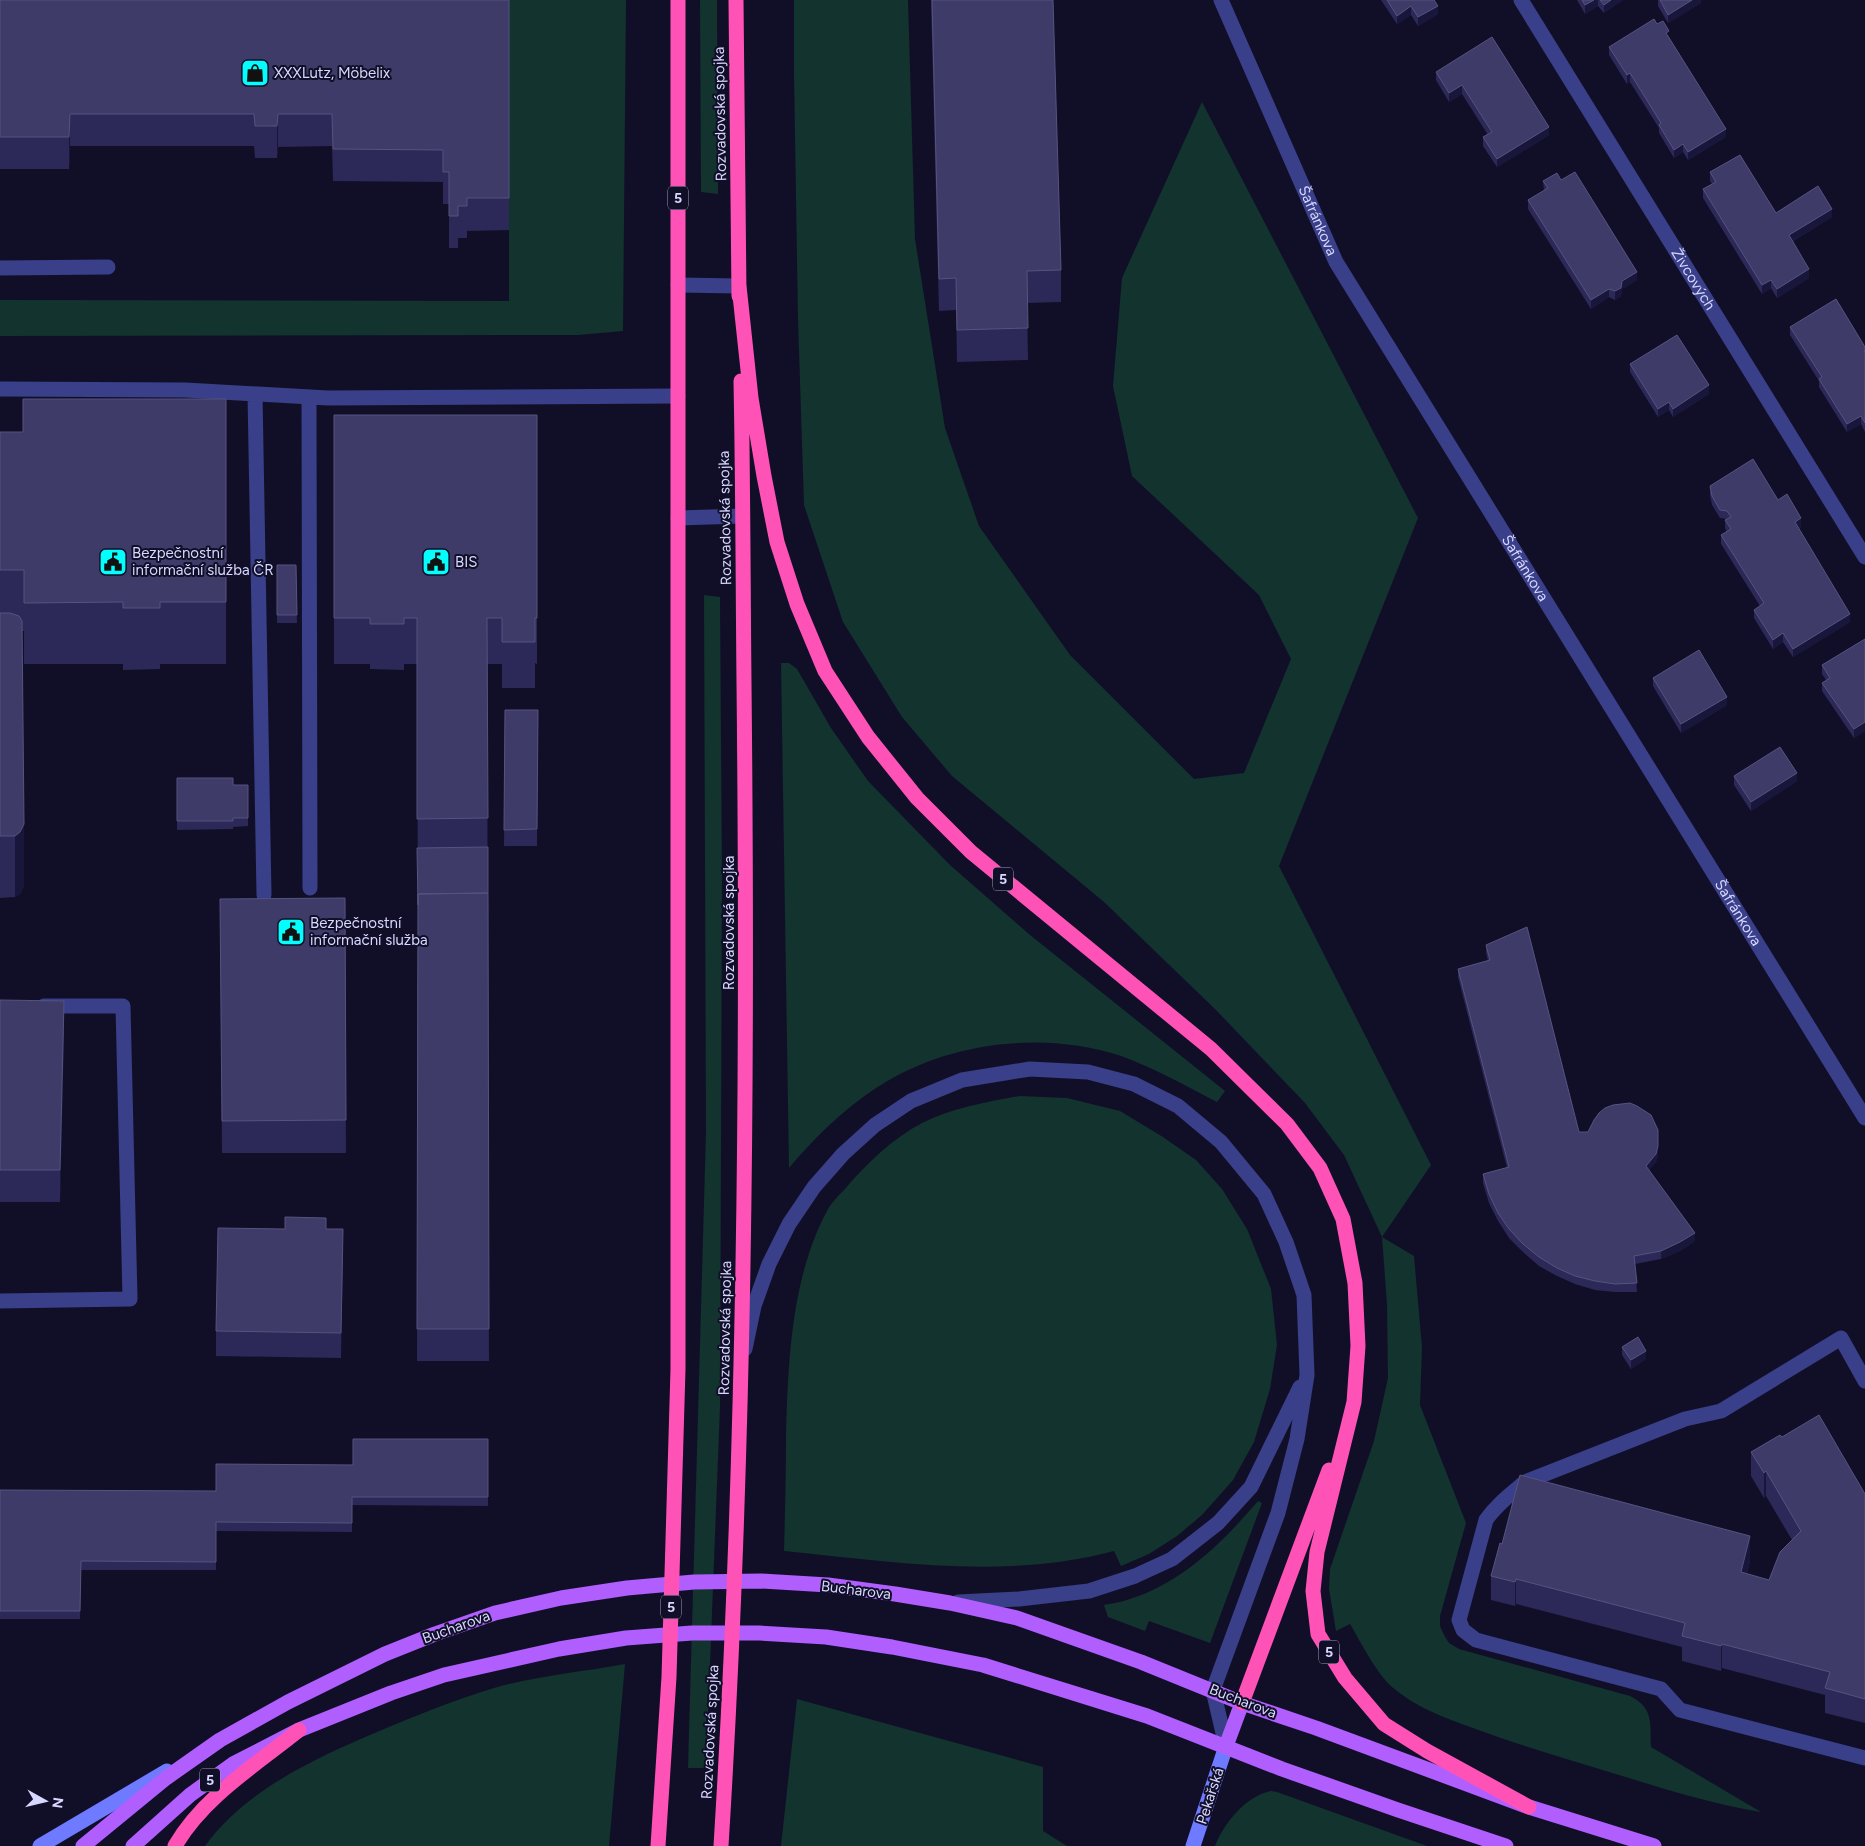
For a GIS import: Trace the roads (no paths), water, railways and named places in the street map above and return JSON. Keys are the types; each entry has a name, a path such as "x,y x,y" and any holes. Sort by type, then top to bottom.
{"highway":[{"name":"5","path":"658,1846 669,1677 678,1369 678,0"},
{"name":"Rozvadovská spojka","path":"721,1846 731,1690 741,1395 747,946 736,0"},
{"name":"5","path":"739,286 752,398 764,476 777,542 797,604 825,671 868,737 917,798 971,852 1211,1049 1287,1124 1320,1168 1343,1219 1355,1283 1358,1346 1354,1402 1317,1552 1313,1591 1318,1634 1345,1678 1384,1724 1428,1751 1529,1807"},
{"path":"1242,1703 1354,1402"},
{"name":"5","path":"175,1846 192,1820 222,1791 299,1730"}],"main road":[{"name":"Bucharova","path":"84,1846 166,1778 220,1740 288,1702 385,1654 495,1613 570,1596 627,1588 694,1582 761,1581 819,1585 895,1594 950,1603 1017,1618 1141,1662 1242,1703 1316,1728 1529,1807 1654,1846"},
{"name":"5","path":"133,1846 190,1795 233,1764 299,1730 400,1690 444,1675 559,1648 626,1638 692,1633 768,1633 826,1637 892,1647 983,1665 1100,1700 1226,1746 1282,1769 1506,1846"},
{"path":"1226,1746 1242,1703"}],"street":[{"name":"Šafránkova","path":"1221,0 1336,262 1865,1118"},
{"name":"Živcových","path":"1521,0 1865,557"},
{"path":"0,268 108,267"},
{"path":"678,286 739,286"},
{"path":"0,388 185,390 309,397 678,396"},
{"path":"255,394 264,896"},
{"path":"309,397 310,888"},
{"path":"678,518 742,516"},
{"path":"0,1301 130,1299 123,1006 28,1006"},
{"path":"741,1395 745,1350 754,1306 769,1264 789,1224 814,1188 843,1154 875,1125 911,1101 962,1080 1030,1069 1088,1072 1134,1084 1178,1106 1221,1142 1264,1194 1286,1242 1304,1295 1307,1375 1297,1439 1278,1513 1213,1690 1226,1746"},
{"path":"1865,1381 1841,1338 1721,1410 1684,1419 1525,1482 1502,1501 1486,1520 1459,1620 1463,1630 1476,1640 1661,1689 1680,1710 1865,1758"},
{"path":"950,1603 1019,1599 1089,1591 1135,1576 1172,1559 1218,1523 1251,1487 1307,1375"},
{"path":"40,1846 220,1740"},
{"name":"Pekařská","path":"1193,1846 1226,1746"}],"place":[{"name":"XXXLutz, Möbelix","path":"255,73"},
{"name":"Bezpečnostní informační služba ČR","path":"113,562"},
{"name":"BIS","path":"436,562"},
{"name":"Bezpečnostní informační služba","path":"291,932"}]}
